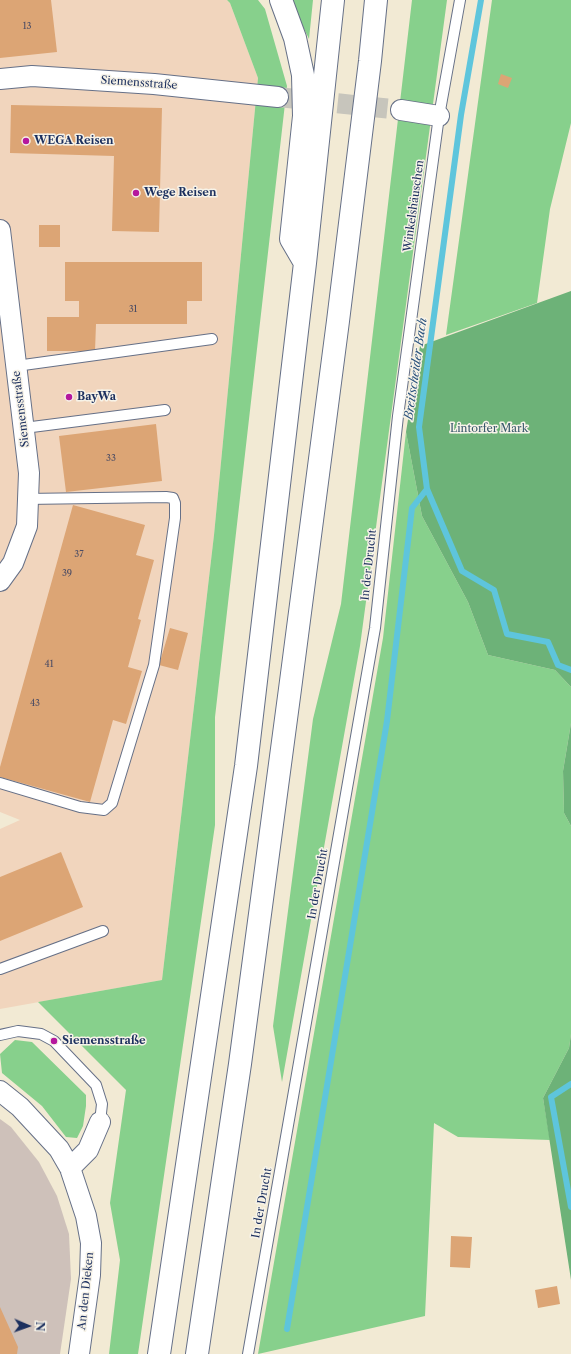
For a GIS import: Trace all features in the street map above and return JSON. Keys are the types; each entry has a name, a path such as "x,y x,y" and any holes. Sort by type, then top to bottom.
{"highway":[{"path":"281,0 295,38 303,75 304,116 291,239 306,263"},
{"path":"159,1354 202,1053 246,766 306,263 333,0"},
{"path":"197,1354 239,1072 290,689 338,321 370,61 376,0"},
{"path":"370,61 385,0"}],"street":[{"name":"Siemensstraße","path":"0,79 32,76 154,84 278,96"},
{"path":"401,110 439,116"},
{"name":"Siemensstraße","path":"0,230 29,473 27,526 13,563 0,581"},
{"name":"An den Dieken","path":"0,1091 20,1106 59,1149 70,1168 86,1216 91,1243 90,1274 79,1354"},
{"path":"70,1168 88,1150 100,1122"}],"lane":[{"name":"Winkelshäuschen","path":"398,416 439,116 460,0"},
{"path":"16,366 212,339"},
{"path":"24,428 165,410"},
{"name":"In der Drucht","path":"248,1354 375,628 398,416"},
{"path":"0,783 80,807 104,810 112,803 154,665 175,518 176,503 173,498 166,497 27,499"},
{"path":"0,969 103,931"},
{"path":"0,1035 18,1031 42,1034 54,1041 96,1085 102,1104 100,1122"}],"shaded area":[{"path":"0,0 227,0 230,3 258,78 214,535 162,980 0,1009 0,829 20,820 0,812"},
{"path":"0,1119 11,1127 39,1162 57,1196 69,1234 71,1279 60,1354 0,1354"}],"green space":[{"path":"227,0 258,0 265,9 287,86 215,717 215,825 138,1354 109,1354 120,1260 110,1203 126,1090 38,1002 162,980 214,535 258,78 230,3"},
{"path":"290,0 313,0 309,39"},
{"path":"412,0 447,0 360,646 282,1082 273,1026 313,719 341,604"},
{"path":"492,0 571,0 571,123 550,209 537,303 446,335"},
{"name":"Lintorfer Mark","path":"571,291 571,687 555,670 488,655 468,602 422,516 406,432 420,346"},
{"path":"406,432 422,516 468,602 488,655 555,670 571,687 571,723 563,771 564,813 571,826 571,1034 569,1048 543,1098 550,1140 458,1137 434,1123 425,1316 258,1354 383,638"},
{"path":"571,723 571,826 564,813 563,771"},
{"path":"571,1034 571,1280 543,1098 569,1048"},
{"path":"15,1040 32,1042 86,1095 83,1126 77,1138 66,1137 42,1106 2,1073 0,1054"}],"building":[{"path":"0,0 51,0 57,52 0,58"},
{"path":"501,74 512,78 508,88 498,84"},
{"name":"Wege Reisen","path":"11,105 162,108 159,232 112,231 114,156 10,153"},
{"path":"39,225 60,225 60,247 39,247"},
{"path":"65,262 202,262 202,301 187,301 187,324 96,324 95,351 47,351 47,317 79,317 79,301 65,301"},
{"path":"156,424 162,481 66,492 59,436"},
{"path":"73,505 145,525 136,555 154,560 138,619 141,620 128,667 142,671 126,724 113,720 90,802 0,777 0,767"},
{"path":"170,628 188,633 178,670 159,665"},
{"path":"61,852 83,907 0,941 0,877"},
{"path":"451,1236 472,1237 470,1268 450,1267"},
{"path":"557,1286 560,1304 538,1308 535,1290"},
{"path":"0,1307 18,1347 17,1354 0,1354"}],"waterway":[{"name":"Breitscheider Bach","path":"481,0 461,115 419,427 427,489 462,571 494,590 507,634 548,642 558,665 571,670"},
{"path":"287,1329 387,721 412,508 427,489"},
{"name":"Breitscheider Bach","path":"571,1084 551,1097 571,1207"}],"tunnel":[{"path":"278,97 401,110"}],"place":[{"name":"WEGA Reisen","path":"26,141"},
{"name":"Wege Reisen","path":"136,193"},
{"name":"BayWa","path":"69,397"},
{"name":"Siemensstraße","path":"54,1041"}]}
